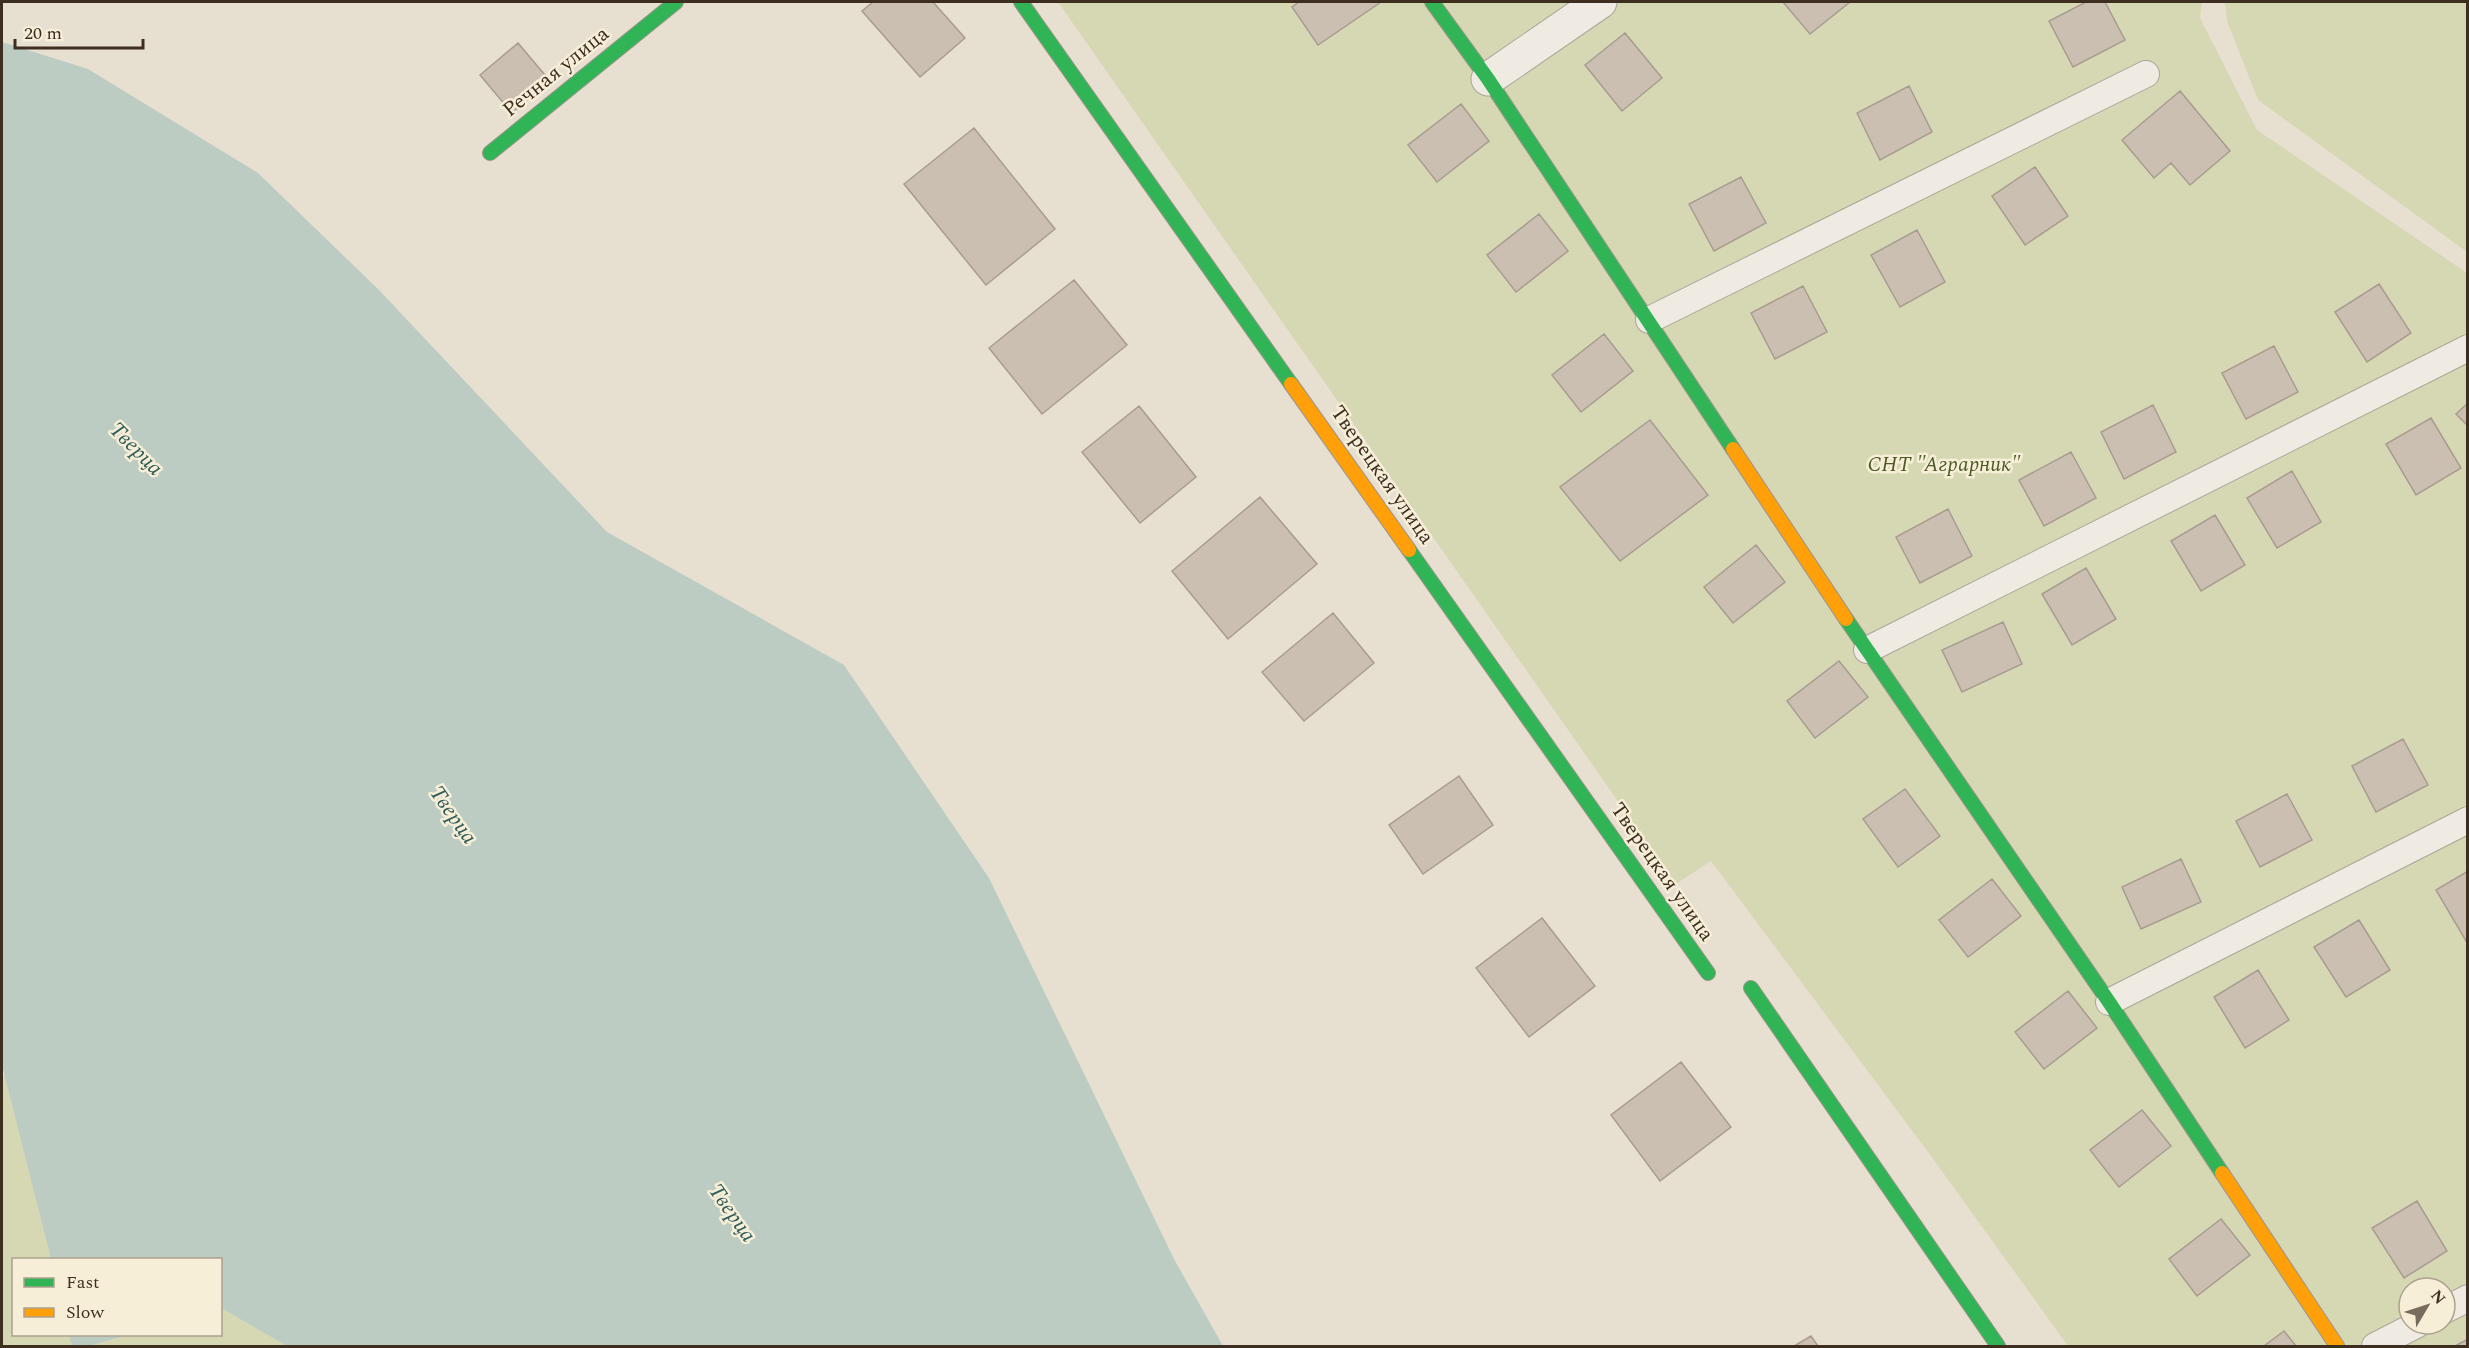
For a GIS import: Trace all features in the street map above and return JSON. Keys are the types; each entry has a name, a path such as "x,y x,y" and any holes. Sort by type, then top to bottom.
{"street":[{"name":"Речная улица","path":"490,153 676,2"},
{"name":"Тверецкая улица","path":"1021,2 1708,973"},
{"path":"1432,2 1488,79 1867,650 2109,1002 2337,1347"},
{"path":"1488,79 1600,2"},
{"path":"1752,988 1998,1347"}],"lane":[{"path":"1649,320 2146,74"},
{"path":"1867,650 2468,348"},
{"path":"2109,1002 2468,820"},
{"path":"2374,1347 2397,1335"}],"green space":[{"name":"СНТ \"Аграрник\"","path":"1058,2 2202,2 2200,18 2257,130 2467,273 2467,1346 2068,1346 1931,1156 1711,861 1676,884"},
{"path":"2225,2 2467,2 2467,252 2258,100 2227,21"},
{"path":"5,1075 51,1258 12,1258 12,1336 69,1336 72,1346 2,1346 2,1077"},
{"path":"222,1309 287,1346 89,1346 124,1336 222,1336"}],"water":[{"name":"Тверца","path":"2,42 88,69 258,173 379,290 607,532 844,665 989,878 1174,1259 1223,1346 287,1346 222,1309 222,1258 51,1258 2,1065"},
{"path":"70,1336 124,1336 89,1346 72,1346"}],"building":[{"path":"873,2 933,2 965,38 920,77 862,11"},
{"path":"1299,2 1381,2 1318,45 1292,7"},
{"path":"1783,2 1850,2 1810,34"},
{"path":"2086,2 2105,2 2125,40 2073,67 2049,21"},
{"path":"1625,33 1662,78 1622,111 1585,65"},
{"path":"518,43 550,81 512,113 480,75"},
{"path":"1909,86 1932,132 1880,160 1857,113"},
{"path":"2180,91 2230,151 2190,185 2171,163 2154,178 2122,140"},
{"path":"1461,104 1489,141 1437,182 1408,145"},
{"path":"974,128 1055,229 986,285 904,184"},
{"path":"2035,167 2068,216 2025,245 1992,196"},
{"path":"1741,177 1766,223 1714,251 1689,204"},
{"path":"1539,214 1568,251 1516,292 1487,255"},
{"path":"1917,230 1945,282 1900,307 1871,255"},
{"path":"1074,280 1127,345 1042,414 989,348"},
{"path":"2379,284 2411,333 2367,362 2335,312"},
{"path":"1803,286 1827,332 1775,359 1751,313"},
{"path":"1604,334 1633,371 1581,412 1552,375"},
{"path":"2274,346 2298,392 2246,419 2222,373"},
{"path":"2468,403 2468,426 2456,414"},
{"path":"2153,405 2176,452 2124,479 2101,432"},
{"path":"1139,406 1196,477 1140,523 1082,452"},
{"path":"2431,418 2461,468 2416,495 2386,444"},
{"path":"1650,420 1708,495 1620,561 1560,487"},
{"path":"2071,452 2096,498 2044,526 2019,480"},
{"path":"2292,471 2321,522 2277,548 2247,498"},
{"path":"1260,497 1317,564 1228,639 1172,571"},
{"path":"1948,509 1972,556 1920,583 1896,537"},
{"path":"2215,515 2245,565 2201,591 2171,541"},
{"path":"1756,545 1785,582 1733,623 1704,587"},
{"path":"2086,568 2116,619 2072,645 2042,594"},
{"path":"1333,613 1374,663 1304,721 1262,672"},
{"path":"2003,622 2022,664 1962,692 1942,650"},
{"path":"1839,661 1868,697 1815,738 1787,701"},
{"path":"2403,739 2428,785 2376,812 2352,766"},
{"path":"1459,776 1493,825 1423,874 1389,825"},
{"path":"1905,789 1940,836 1898,867 1863,819"},
{"path":"2287,794 2312,840 2260,867 2236,821"},
{"path":"2181,859 2201,902 2141,929 2122,887"},
{"path":"2468,871 2468,940 2466,941 2436,890"},
{"path":"1992,879 2021,916 1968,957 1939,920"},
{"path":"1542,918 1595,986 1529,1037 1476,968"},
{"path":"2359,920 2390,970 2346,997 2314,947"},
{"path":"2258,970 2289,1020 2245,1048 2214,997"},
{"path":"2068,991 2097,1028 2044,1069 2015,1032"},
{"path":"1681,1062 1731,1127 1660,1181 1611,1115"},
{"path":"2142,1110 2171,1146 2119,1187 2090,1150"},
{"path":"2417,1201 2447,1251 2407,1276 2403,1276 2372,1228"},
{"path":"2221,1219 2250,1255 2197,1296 2169,1259"},
{"path":"2284,1331 2296,1346 2264,1346"},
{"path":"1811,1336 1818,1346 1794,1346"},
{"path":"2468,1339 2468,1346 2455,1346"}],"traffic: fast":[{"path":"490,153 676,2"},
{"path":"1021,2 1291,384"},
{"path":"1432,2 1488,79 1733,449"},
{"path":"1409,550 1708,973"},
{"path":"1846,619 2109,1002 2222,1173"},
{"path":"1751,988 1998,1346"}],"traffic: slow":[{"path":"1291,384 1409,550"},
{"path":"1733,449 1846,619"},
{"path":"2222,1173 2337,1346"}]}
